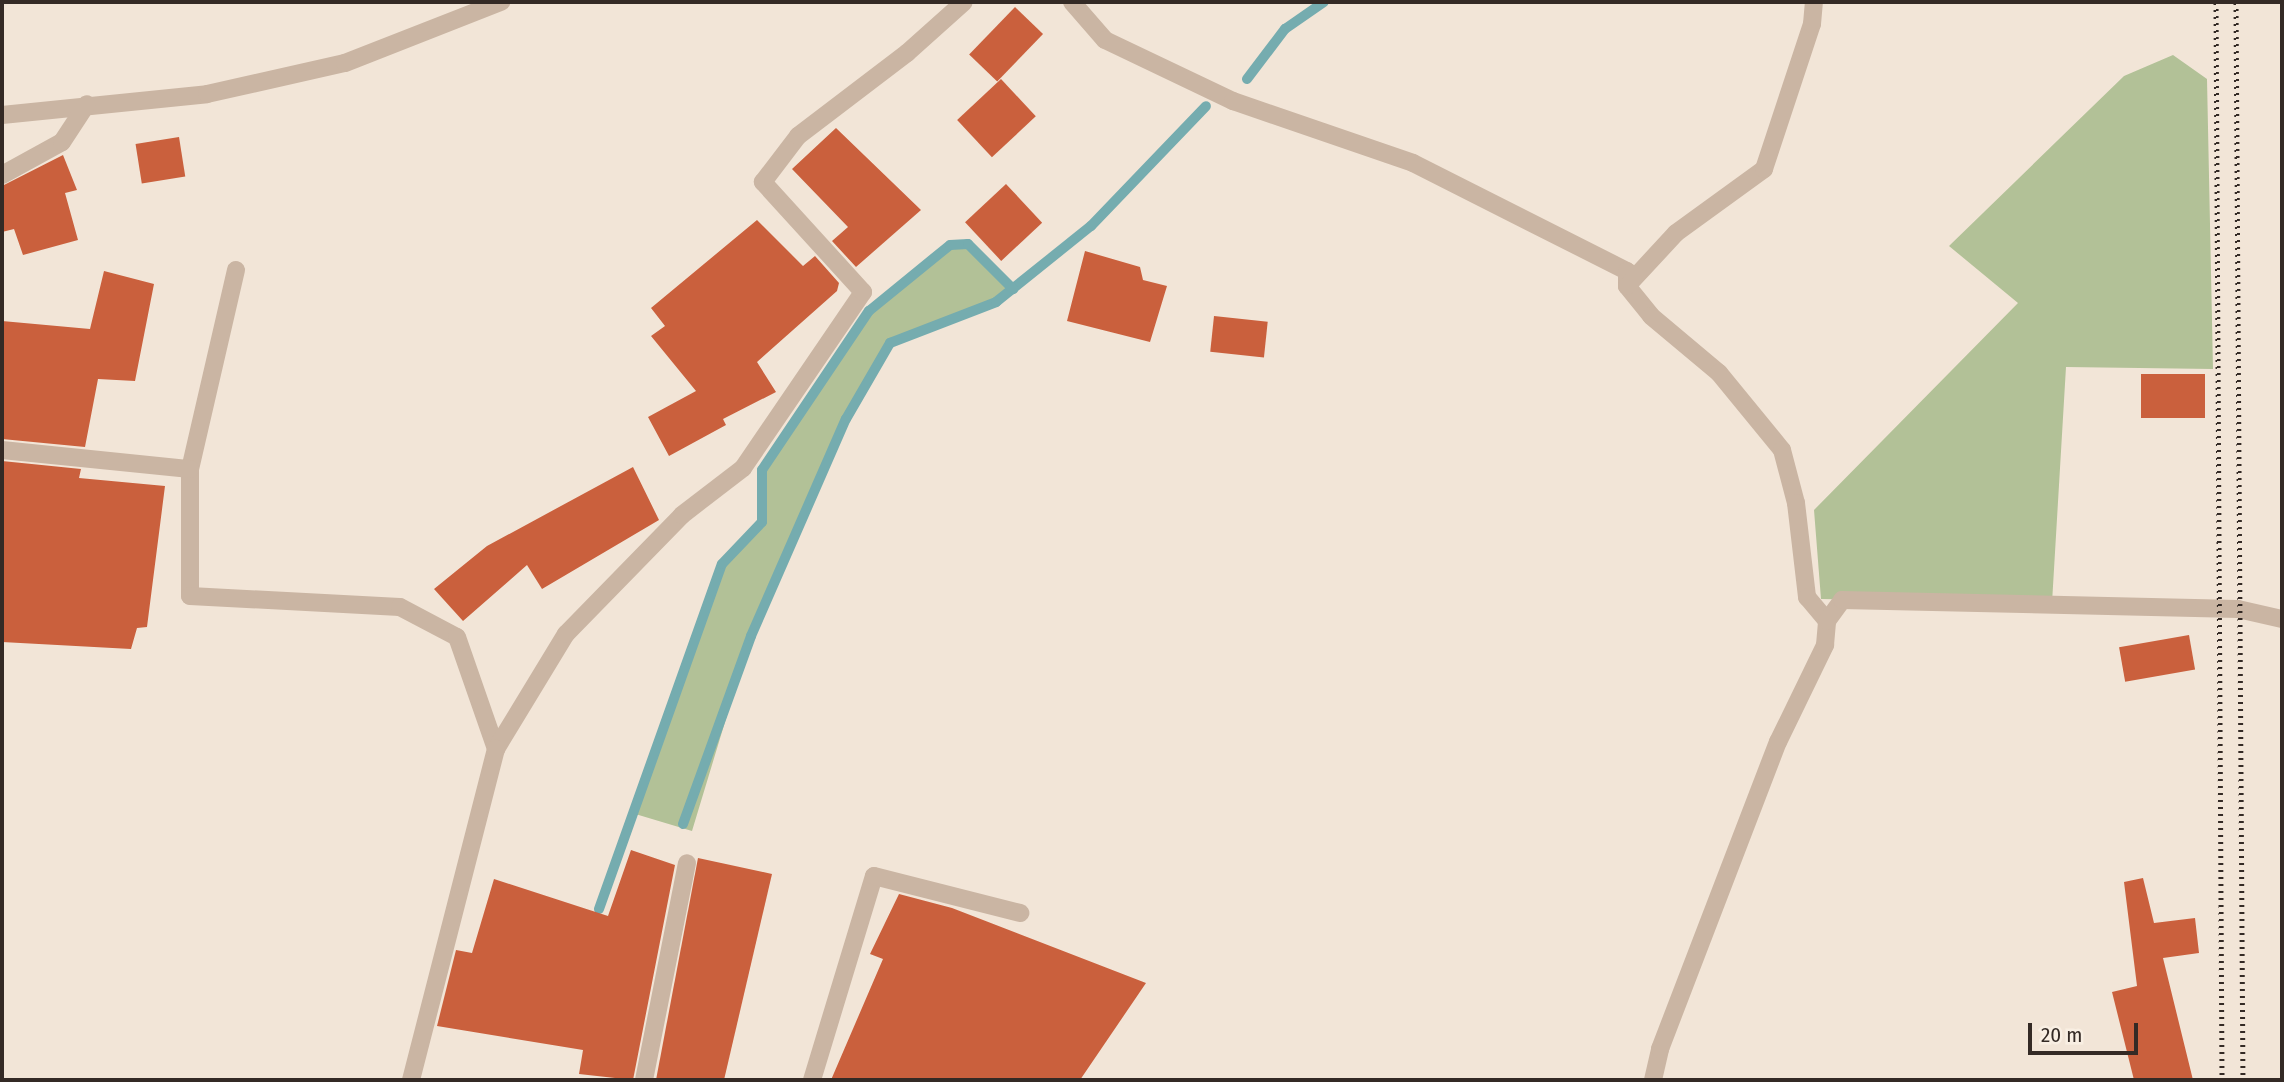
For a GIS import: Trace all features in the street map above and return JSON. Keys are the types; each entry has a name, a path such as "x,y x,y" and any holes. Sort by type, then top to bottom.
{"street":[{"path":"2,115 87,104 207,94 345,63 501,2"},
{"path":"411,1080 496,749 566,634 682,514 743,468 863,292 763,182 798,136 907,53 964,2"},
{"path":"1072,2 1105,40 1233,101 1413,163 1627,271 1627,286 1651,316 1719,373 1783,450 1796,503 1807,597 1827,621"},
{"path":"1627,286 1676,233 1764,169 1812,24 1814,2"},
{"path":"2,175 62,142 87,104"},
{"path":"236,270 190,469 190,596 400,607 457,637 496,749"},
{"path":"2,450 190,469"},
{"path":"1653,1080 1660,1049 1768,768 1825,645 1827,621 1842,600 2238,609 2282,619"},
{"path":"644,1080 687,863"},
{"path":"813,1080 874,876 1020,913"}],"green space":[{"path":"2173,55 2207,79 2213,369 2066,367 2052,603 1821,599 1814,510 2018,303 1949,246 2124,76"},
{"path":"968,244 1013,289 984,311 890,343 846,419 751,636 692,831 632,813 722,564 762,522 762,470 869,311 950,245"}],"building":[{"path":"1015,7 1043,34 997,82 969,54"},
{"path":"1001,79 1036,116 992,157 957,120"},
{"path":"836,128 921,210 856,267 832,241 848,227 792,169"},
{"path":"179,137 185,177 142,183 136,144"},
{"path":"63,155 77,190 65,193 78,240 23,255 14,229 2,232 2,186"},
{"path":"1006,184 1042,223 1001,261 965,222"},
{"path":"757,220 803,266 815,256 839,283 837,291 757,362 776,392 723,419 726,425 669,456 648,417 696,391 651,336 665,326 651,308"},
{"path":"1085,251 1140,267 1143,280 1167,286 1150,342 1067,321"},
{"path":"104,271 154,284 135,381 98,379 85,447 2,439 2,321 90,329"},
{"path":"1214,316 1268,322 1264,357 1210,352"},
{"path":"2141,374 2205,374 2205,418 2141,418"},
{"path":"2,461 81,469 79,478 165,486 147,627 137,628 131,649 2,642"},
{"path":"633,467 659,520 542,589 527,565 463,621 434,589 487,546"},
{"path":"2189,635 2195,669 2125,682 2119,647"},
{"path":"631,850 675,865 633,1080 579,1074 583,1050 437,1026 456,950 472,953 494,879 608,916"},
{"path":"698,858 772,874 724,1080 656,1080"},
{"path":"2143,878 2154,923 2195,918 2199,953 2163,958 2193,1080 2134,1080 2112,992 2137,986 2124,882"},
{"path":"899,894 952,908 1146,983 1080,1080 831,1080 883,959 870,954"}],"waterway":[{"path":"1247,79 1285,29 1324,2"},
{"path":"683,824 751,636 846,419 890,343 996,302 1091,226 1206,106"},
{"path":"599,909 722,564 762,522 762,470 869,311 950,245 968,244 1013,289"}],"railway":[{"path":"2216,2 2222,1080"},
{"path":"2236,2 2243,1080"}]}
